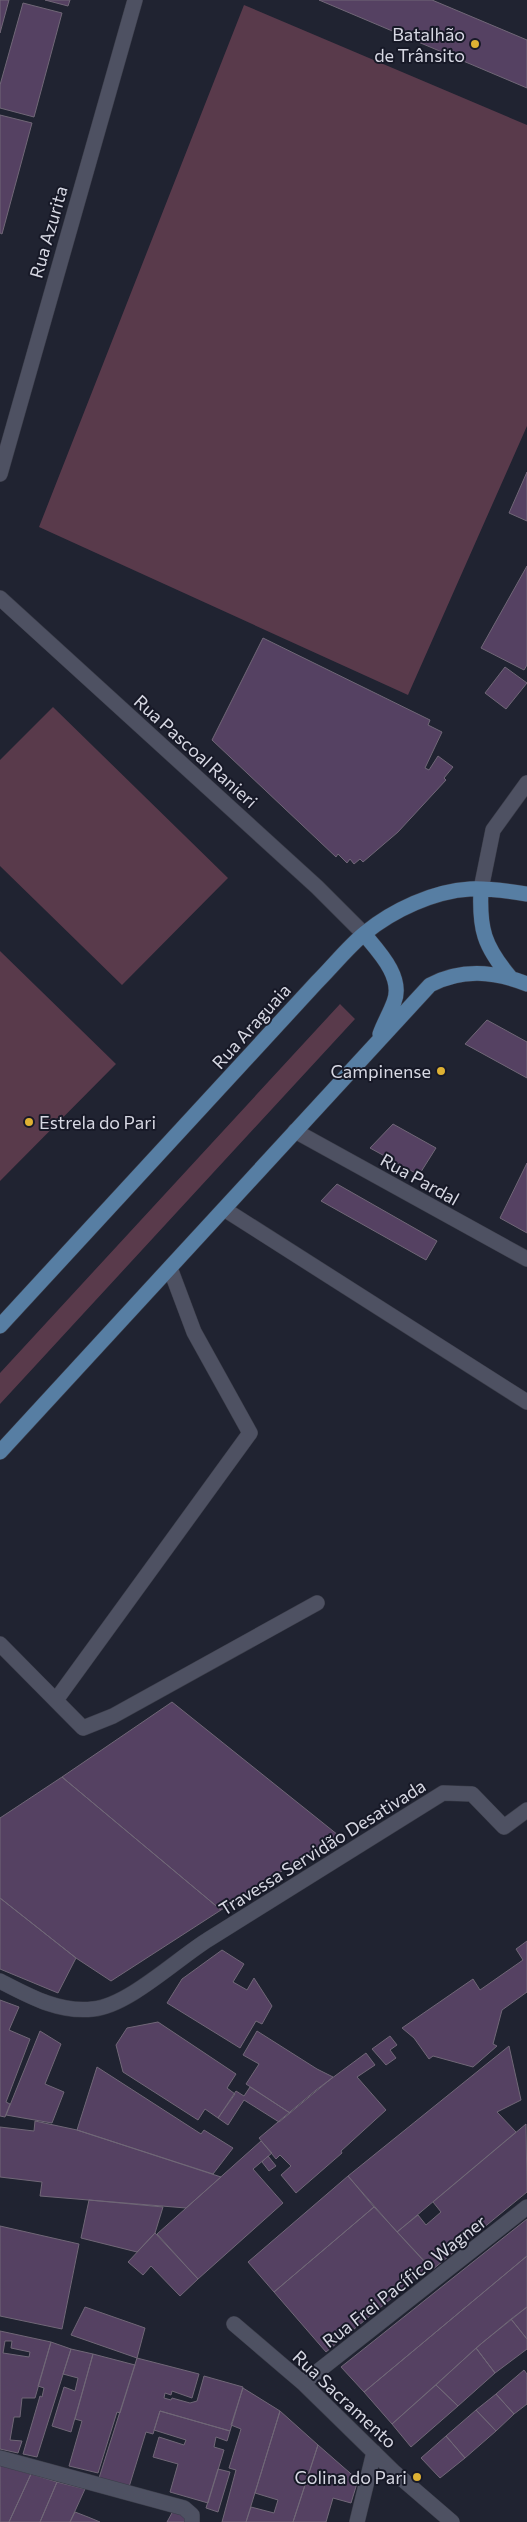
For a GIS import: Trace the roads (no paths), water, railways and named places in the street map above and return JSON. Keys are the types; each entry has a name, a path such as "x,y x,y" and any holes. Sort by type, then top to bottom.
{"main road":[{"name":"Rua Araguaia","path":"0,1326 317,982 364,934 386,918 430,898 468,889 527,894"},
{"path":"481,889 479,914 483,936 492,957 510,977"},
{"path":"364,934 384,959 394,978 395,1000 384,1022 378,1041"},
{"path":"0,1452 430,985 447,976 484,973 510,977 527,984"}],"street":[{"name":"Rua Azurita","path":"0,474 135,0"},
{"name":"Rua Pascoal Ranieri","path":"0,598 317,887 364,934"},
{"path":"481,889 493,830 527,783"},
{"name":"Rua Pardal","path":"296,1132 527,1259"},
{"path":"224,1209 527,1402"},
{"path":"56,1700 250,1433 194,1332 170,1268"},
{"path":"0,1644 84,1728 102,1722 317,1603"},
{"name":"Travessa Servidão Desativada","path":"0,1981 56,2007 94,2009 111,2004 140,1987 209,1939 444,1793 472,1794 504,1827 527,1810"},
{"name":"Rua Frei Pacífico Wagner","path":"303,2383 527,2207"},
{"name":"Rua Sacramento","path":"234,2324 303,2383 374,2452 452,2522"},
{"path":"357,2522 374,2452"},
{"path":"0,2458 184,2508 192,2515 192,2522"}],"place":[{"name":"Batalhão de Trânsito","path":"475,44"},
{"name":"Campinense","path":"441,1071"},
{"name":"Estrela do Pari","path":"29,1122"},
{"name":"Colina do Pari","path":"417,2477"}]}
